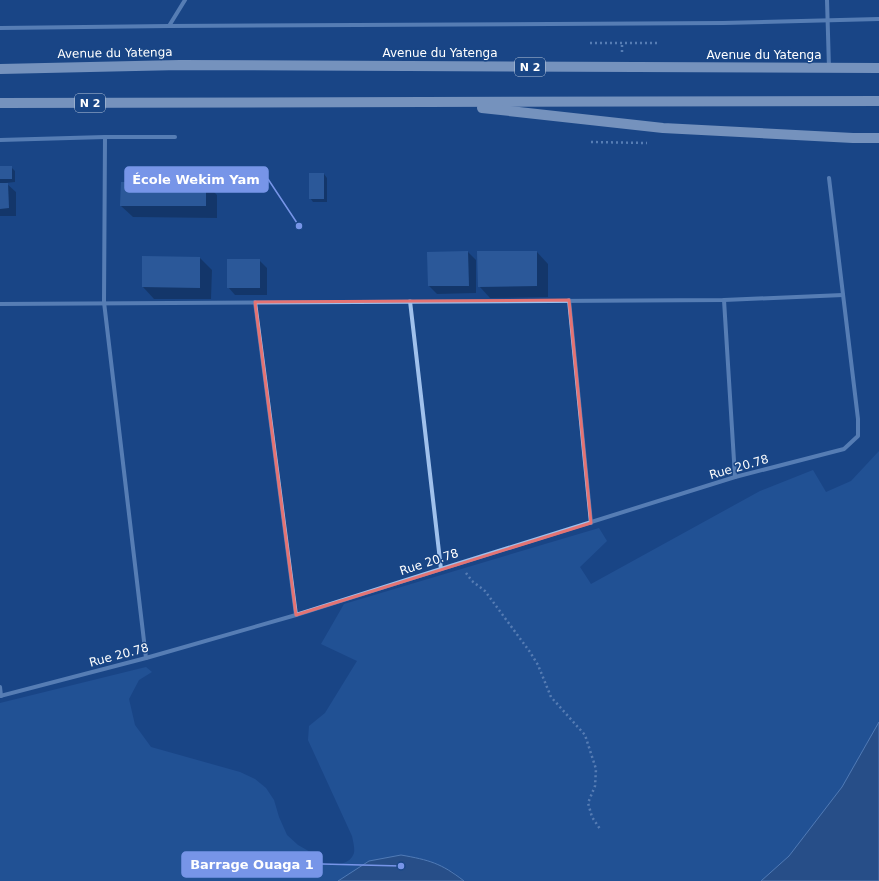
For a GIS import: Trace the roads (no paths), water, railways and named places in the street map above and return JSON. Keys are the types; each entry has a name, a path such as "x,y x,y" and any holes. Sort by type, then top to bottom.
{"main road":[{"name":"Avenue du Yatenga","path":"0,69 180,65 879,68"},
{"name":"N 2","path":"0,103 879,101"},
{"path":"434,102 663,128 852,138 879,138"}],"street":[{"path":"169,26 185,0"},
{"path":"827,0 829,68"},
{"path":"0,28 715,23 879,19"},
{"path":"105,137 104,302 146,658"},
{"path":"0,140 175,137"},
{"path":"0,304 104,302 724,300 843,295 829,178"},
{"name":"Rue 20.78","path":"1,696 146,658 296,615 441,568 591,523 735,477 844,449 858,436 858,419 843,295"},
{"path":"568,300 591,523"},
{"path":"724,300 735,477"},
{"path":"410,301 441,568"},
{"path":"255,302 296,615"},
{"path":"0,687 1,696"}],"place":[{"name":"École Wekim Yam","path":"299,226"},
{"name":"Barrage Ouaga 1","path":"401,866"}]}
